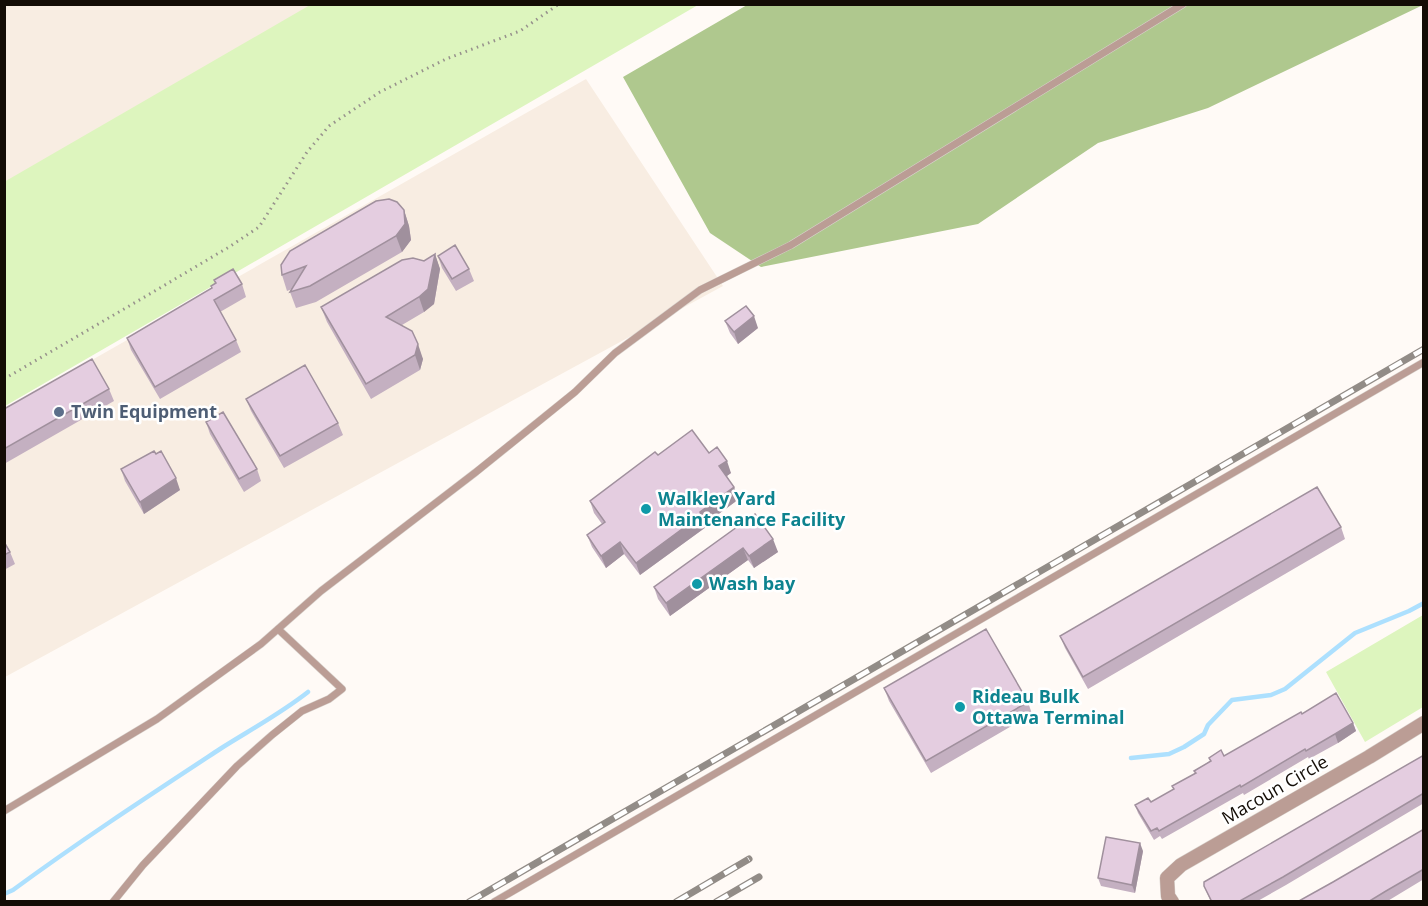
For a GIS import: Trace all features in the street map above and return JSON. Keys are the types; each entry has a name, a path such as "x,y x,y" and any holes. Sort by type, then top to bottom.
{"street":[{"name":"Macoun Circle","path":"1172,902 1168,896 1167,878 1181,865 1370,757 1424,723"}],"lane":[{"path":"4,810 157,719 261,644 321,591 476,472 575,392 615,353 700,290 791,245 1183,4"},
{"path":"494,902 1424,362"},
{"path":"113,902 142,865 237,766 302,711 329,699 342,689 278,629"}],"path":[{"path":"4,379 229,247 259,227 308,152 329,126 380,92 446,59 520,30 559,4"}],"shaded area":[{"path":"5,4 327,5 5,193"},
{"path":"586,79 723,286 5,677 4,410"}],"green space":[{"path":"310,5 698,5 5,406 4,182"},
{"path":"747,5 1423,5 1208,108 1098,143 978,224 761,267 710,233 623,77"},
{"path":"1423,615 1423,707 1365,742 1326,672"}],"building":[{"path":"389,199 397,202 404,210 405,224 396,236 310,286 290,292 306,266 282,275 281,265 290,251 376,201"},
{"path":"455,245 469,269 452,279 438,256"},
{"path":"435,254 428,289 386,317 412,331 418,344 415,355 366,384 321,307 402,260 413,258 424,261"},
{"path":"233,269 242,284 214,300 236,340 155,387 127,338 212,288 211,286 216,283 214,280"},
{"path":"746,306 754,316 734,332 725,321"},
{"name":"Twin Equipment","path":"92,359 109,389 4,449 4,409"},
{"path":"305,365 338,423 280,456 246,399"},
{"path":"223,412 257,469 239,479 206,422"},
{"name":"Walkley Yard Maintenance Facility","path":"692,430 709,453 717,447 727,461 719,466 734,487 700,512 701,515 636,563 620,542 601,556 587,535 605,522 590,501 655,452 658,455"},
{"path":"154,451 156,454 161,451 176,478 140,502 121,469"},
{"path":"1317,487 1341,527 1083,677 1060,636"},
{"path":"755,514 773,539 749,556 743,548 666,603 654,587"},
{"path":"4,542 10,552 4,555"},
{"name":"Rideau Bulk Ottawa Terminal","path":"986,629 1028,702 926,761 884,688"},
{"path":"1336,693 1353,723 1159,831 1157,828 1151,831 1135,805 1148,798 1151,802 1174,789 1172,786 1196,773 1194,771 1211,761 1209,758 1221,750 1224,756"},
{"path":"1424,755 1424,793 1238,902 1212,902 1204,882"},
{"path":"1424,829 1424,869 1368,902 1297,902 1333,882"},
{"path":"1106,837 1140,843 1132,885 1098,878"}],"waterway":[{"path":"1131,758 1169,754 1184,747 1204,734 1208,725 1232,700 1271,695 1285,689 1355,633 1424,603"},
{"path":"4,894 308,692"}],"railway":[{"path":"469,902 1424,349"},
{"path":"676,902 749,859"},
{"path":"716,902 759,877"}],"place":[{"name":"Twin Equipment","path":"59,412"},
{"name":"Walkley Yard Maintenance Facility","path":"646,509"},
{"name":"Wash bay","path":"697,584"},
{"name":"Rideau Bulk Ottawa Terminal","path":"960,707"}]}
